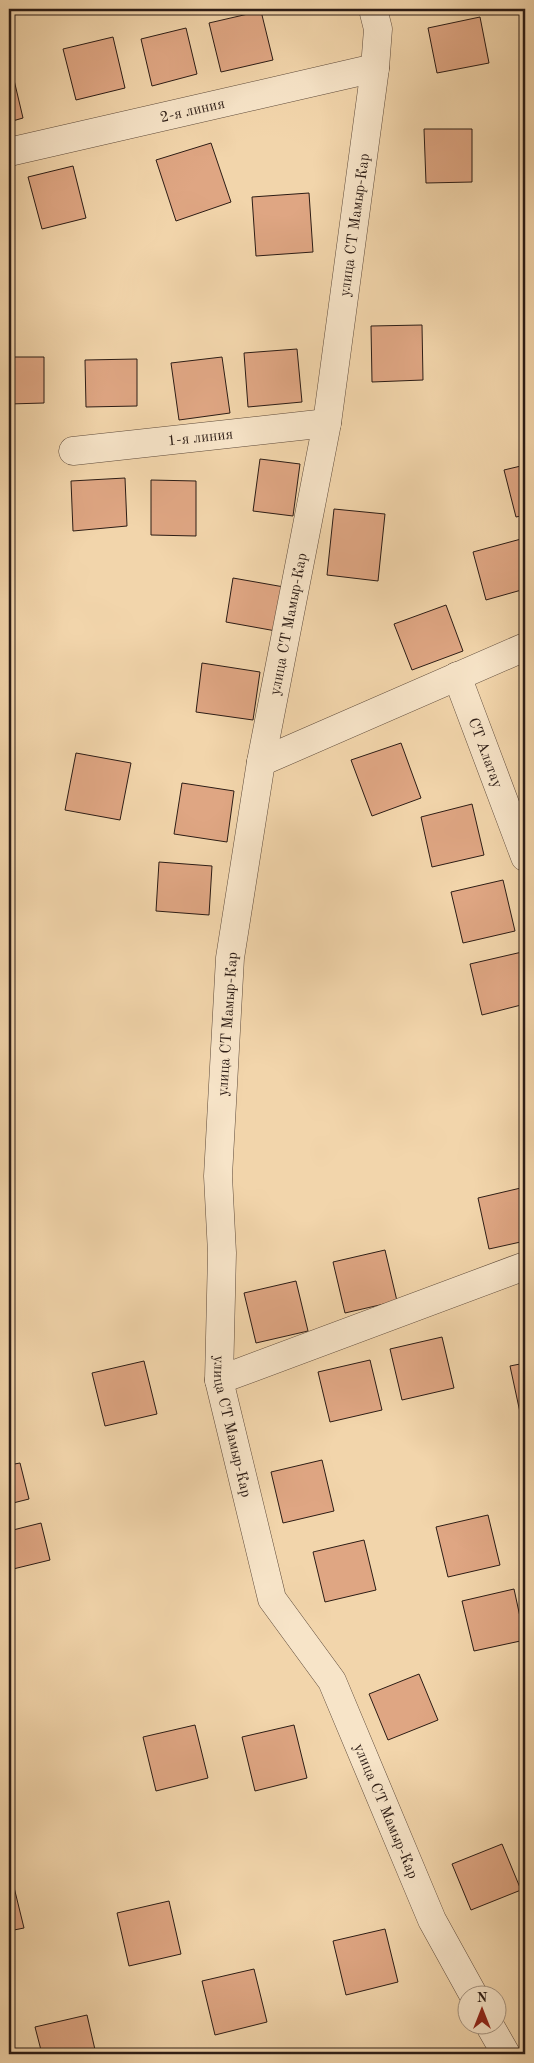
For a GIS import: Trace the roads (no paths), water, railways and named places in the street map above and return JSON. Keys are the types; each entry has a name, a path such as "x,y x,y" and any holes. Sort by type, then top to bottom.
{"street":[{"name":"улица СТ Мамыр-Кар","path":"372,9 378,28 375,68 327,423 261,762 230,958 218,1176 222,1253 219,1380 272,1599 332,1681 432,1920 468,1986"},
{"name":"2-я линия","path":"9,152 375,68"},
{"name":"1-я линия","path":"73,451 327,423"},
{"path":"261,762 525,647"},
{"name":"СТ Алатау","path":"457,676 525,857"},
{"path":"219,1380 525,1266"},
{"path":"496,2036 507,2054 525,2044"}]}
